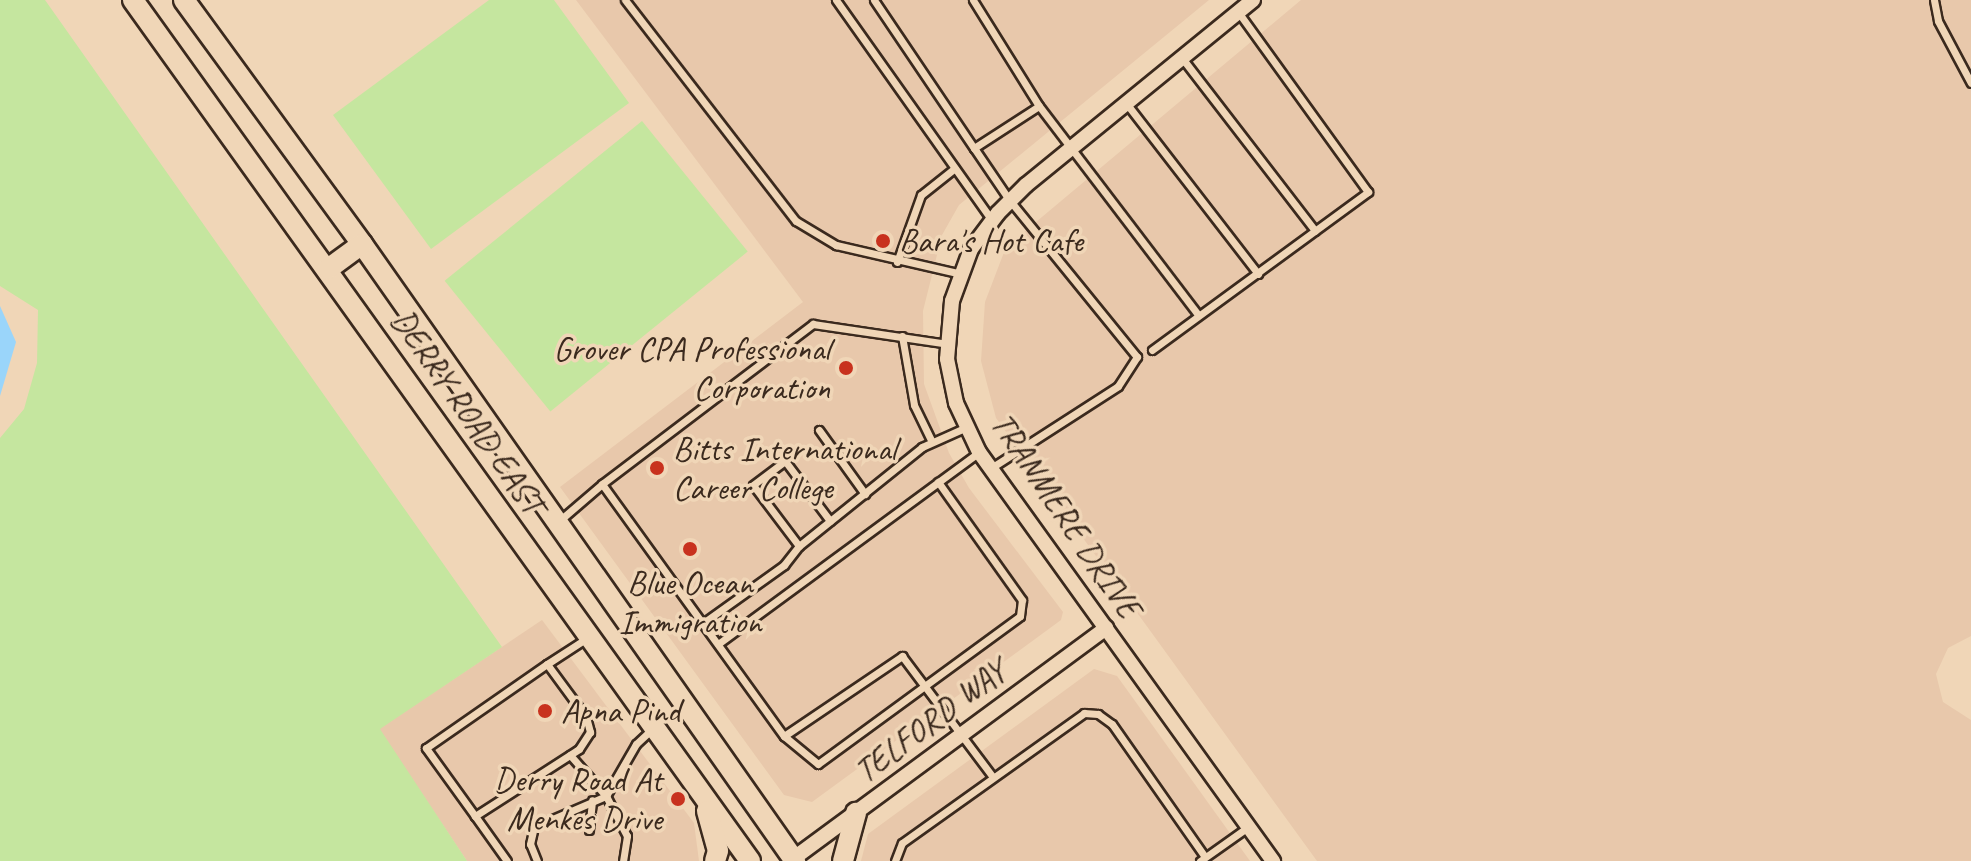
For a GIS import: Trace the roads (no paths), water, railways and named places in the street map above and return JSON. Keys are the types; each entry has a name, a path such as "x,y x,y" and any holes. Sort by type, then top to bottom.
{"main road":[{"name":"DERRY ROAD EAST","path":"133,0 750,861"},
{"name":"DERRY ROAD EAST","path":"184,0 362,244 792,860"},
{"path":"328,269 362,244"},
{"path":"703,795 718,851 715,861"},
{"path":"843,861 856,813"}],"street":[{"name":"TRANMERE DRIVE","path":"1253,0 1010,201 992,221 971,249 952,301 948,344 956,403 979,452 1273,861"},
{"name":"TELFORD WAY","path":"792,860 1106,628"}],"lane":[{"path":"625,0 796,221 836,245 897,262 962,274"},
{"path":"836,0 992,221"},
{"path":"874,0 1010,201 1137,357 1118,386 991,469"},
{"path":"973,0 1039,106 1198,315"},
{"path":"1934,0 1938,21 1971,83"},
{"path":"1152,350 1368,192 1238,12"},
{"path":"1182,58 1315,231"},
{"path":"1126,103 1258,274"},
{"path":"974,148 1039,106"},
{"path":"897,262 921,195 955,168"},
{"path":"557,522 602,484 813,324 948,344"},
{"path":"902,336 914,405 932,442"},
{"path":"703,623 784,565 799,546 932,442 967,427"},
{"path":"819,430 865,494"},
{"path":"718,644 979,452"},
{"path":"799,546 753,485 785,461 830,521"},
{"path":"602,484 784,736 818,764 1020,616 1022,600 938,482"},
{"path":"507,861 426,748 589,637"},
{"path":"784,736 902,656 993,777"},
{"path":"475,816 570,755 590,732 586,717 547,664"},
{"path":"895,861 902,843 1084,713 1098,714 1112,724 1202,859 1248,827"},
{"path":"537,861 530,844 534,827 606,796 636,744 654,728"},
{"path":"570,755 606,796 627,836 623,861"},
{"path":"589,830 592,800"}],"water":[{"path":"0,306 16,342 0,396"}],"place":[{"name":"Bara's Hot Cafe","path":"883,241"},
{"name":"Grover CPA Professional Corporation","path":"846,368"},
{"name":"Bitts International Career College","path":"657,468"},
{"name":"Blue Ocean Immigration","path":"690,549"},
{"name":"Apna Pind","path":"545,711"},
{"name":"Derry Road At Menkes Drive","path":"678,799"}]}
